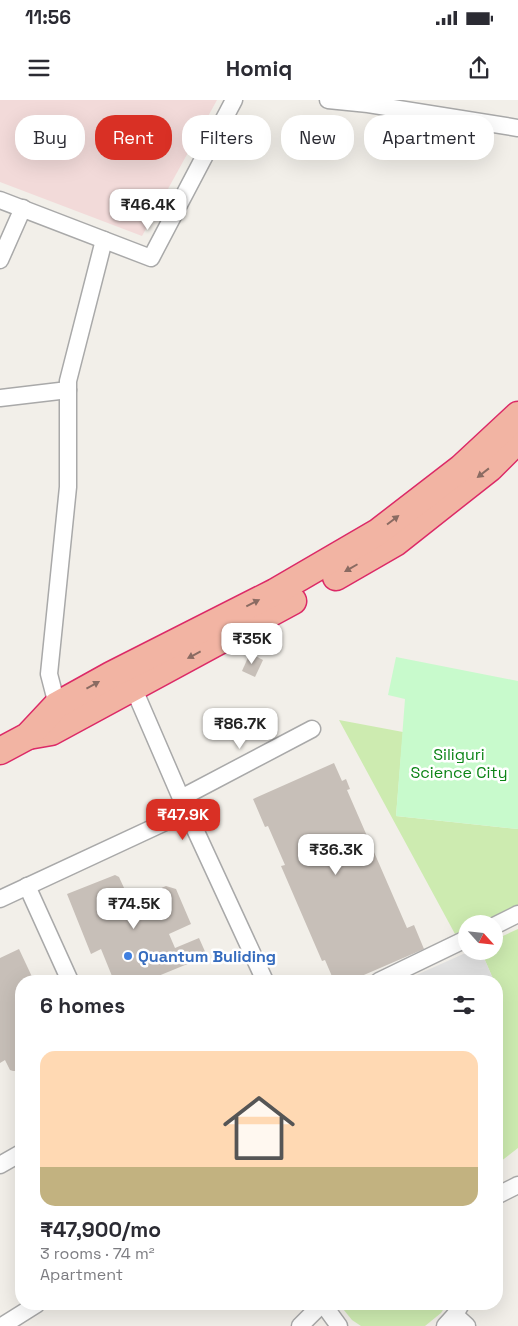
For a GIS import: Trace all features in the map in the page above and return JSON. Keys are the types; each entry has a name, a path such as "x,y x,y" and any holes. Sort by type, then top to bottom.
{"highway":[{"path":"28,736 57,705 111,675 275,592 378,532 461,468 518,415"},
{"path":"0,751 28,736 51,732 273,613 395,543 490,468 518,440"}],"street":[{"path":"0,200 152,258 234,100"},
{"path":"328,100 368,104 518,128"},
{"path":"0,260 23,208"},
{"path":"57,705 49,674 68,487 68,381 104,240"},
{"path":"0,398 68,390"},
{"path":"133,687 184,805 262,975"},
{"path":"0,899 184,805 312,729"},
{"path":"28,886 67,975"},
{"path":"503,922 518,914"},
{"path":"391,975 458,943"},
{"path":"0,1165 15,1156"},
{"path":"503,1192 518,1185"},
{"path":"2,1326 27,1310"},
{"path":"300,1326 316,1310"},
{"path":"327,1310 339,1326"}],"shaded area":[{"path":"0,100 217,100 209,115 182,115 182,160 184,160 142,236 0,182"},
{"path":"458,956 458,960 485,960 491,975 416,975"}],"green space":[{"name":"Siliguri Science City","path":"396,657 518,681 518,829 396,816 405,699 388,695"},
{"path":"339,720 403,732 396,816 518,829 518,906 498,915 458,915 458,933 455,934"},
{"path":"518,929 518,1148 503,1160 503,975 491,975 485,960 503,960 503,936"},
{"path":"344,1310 443,1310 425,1326 361,1326 352,1320"}],"building":[{"path":"250,653 263,660 255,677 242,671"},
{"path":"334,763 342,781 346,779 350,789 347,790 407,928 414,925 424,949 364,975 331,975 325,960 322,961 281,866 285,865 268,826 265,827 253,799"},
{"path":"115,875 119,877 130,901 166,886 176,889 191,924 169,934 175,948 199,938 207,956 161,975 112,975 101,949 91,954 67,894"},
{"path":"19,949 31,975 15,975 15,1071 10,1070 5,1060 0,1063 0,958"}],"place":[{"name":"Quantum Buliding","path":"128,956"}]}
